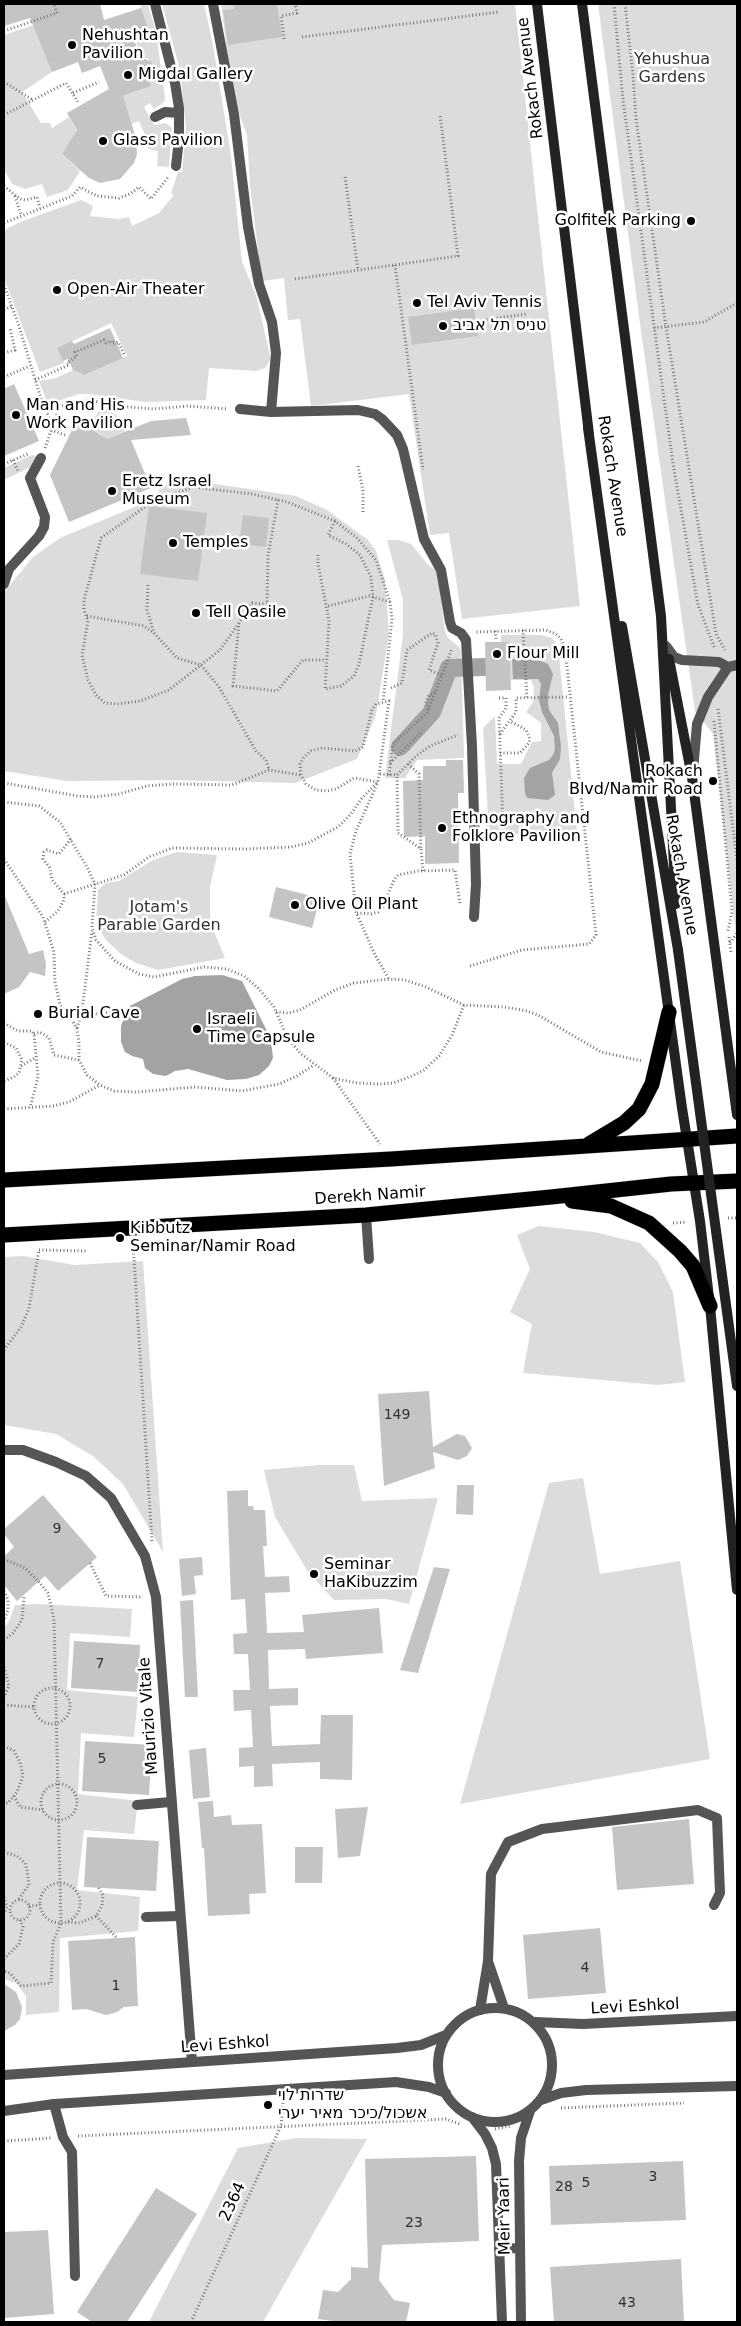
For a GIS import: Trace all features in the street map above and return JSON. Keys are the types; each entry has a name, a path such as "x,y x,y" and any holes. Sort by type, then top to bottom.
{"highway":[{"path":"586,1146 624,1123 639,1110 652,1084 669,1012"},
{"path":"4,1180 41,1176 391,1159 737,1136"},
{"name":"Derekh Namir","path":"4,1235 366,1214 694,1183 737,1181"},
{"path":"551,1197 611,1206 648,1223 680,1251 693,1266 710,1306"}],"main road":[{"name":"Rokach Avenue","path":"537,4 588,428 678,950 737,1386"},
{"name":"Rokach Avenue","path":"582,4 661,616 678,950"},
{"path":"588,428 710,1306 737,1590"},
{"path":"661,616 692,777 737,1115"},
{"path":"730,1065 737,1079"},
{"path":"4,1173 41,1176"}],"street":[{"path":"155,4 175,83 179,113 176,166"},
{"path":"213,4 234,114 248,227 259,284 272,322 276,353 271,412"},
{"path":"155,117 165,112 179,113"},
{"path":"240,409 271,412 358,410 375,414 398,435 424,539 441,570 450,622 452,628 466,640 476,884 474,917"},
{"path":"4,584 9,569 39,536 44,527 45,517 30,478 39,454"},
{"path":"666,646 674,656 682,660 719,662 732,666 714,686 697,724 692,777"},
{"path":"366,1214 369,1259"},
{"name":"Maurizio Vitale","path":"4,1450 23,1450 86,1476 111,1498 145,1556 156,1597 170,1802 192,2062"},
{"path":"137,1805 170,1802"},
{"path":"480,2010 488,1960 491,1874 508,1842 542,1829 698,1810 716,1818 720,1893 714,1905"},
{"path":"146,1917 180,1916"},
{"path":"488,1960 504,2008"},
{"path":"504,2008 521,2013 535,2022 545,2036 551,2051 553,2068 549,2085 541,2100 530,2111 502,2122 486,2122 472,2117 457,2107 446,2093 440,2079 438,2064 440,2049 446,2035 457,2022 471,2012 504,2008"},
{"name":"Levi Eshkol","path":"535,2022 583,2024 737,2016"},
{"name":"Levi Eshkol","path":"4,2075 397,2048 421,2045 446,2035"},
{"path":"4,2111 54,2104 396,2082 429,2087 446,2093"},
{"path":"541,2100 561,2093 586,2090 737,2086"},
{"path":"54,2104 63,2137 72,2152 75,2276"},
{"name":"Meir Yaari","path":"521,2322 519,2161 521,2138 530,2111"},
{"name":"Meir Yaari","path":"472,2117 485,2134 492,2148 496,2164 502,2322"},
{"path":"499,2249 520,2248"}],"path":[{"path":"4,30 58,13 54,4"},
{"path":"284,39 281,16 297,14 295,4"},
{"path":"614,4 623,100 673,464 698,605 715,650 732,666"},
{"path":"625,4 634,75 636,119 666,327 716,634 725,648 732,666"},
{"path":"302,37 500,12"},
{"path":"4,82 34,100"},
{"path":"72,93 99,82"},
{"path":"4,115 66,83 78,102"},
{"path":"295,279 458,256 440,115"},
{"path":"4,223 21,214 72,196 80,187 97,196 119,198 130,194 139,187 151,199 166,182 176,166"},
{"path":"345,177 358,270"},
{"path":"4,186 14,195 25,200 37,197 40,208"},
{"path":"14,195 21,214"},
{"path":"395,265 424,475"},
{"path":"4,286 52,429 65,435"},
{"path":"654,328 704,322 737,303"},
{"path":"4,310 12,306"},
{"path":"476,322 527,314"},
{"path":"4,353 16,350 10,328"},
{"path":"404,332 410,331"},
{"path":"35,380 69,365 68,363 77,356 75,352 104,340 106,343 112,341 113,344 118,342 125,356"},
{"path":"4,375 30,366"},
{"path":"45,406 54,410 78,401 89,400 118,406 153,409 188,406 240,409"},
{"path":"39,454 46,446 59,408"},
{"path":"39,454 46,446"},
{"path":"4,464 30,453"},
{"path":"358,466 363,491 364,512"},
{"path":"278,500 268,556 267,604 252,603 220,650 169,690 155,696 117,704 105,703 96,695 84,670 82,655 87,616 84,610 84,600 101,538 152,502 193,486 278,500 310,509 335,521 357,538 376,560 390,602 392,619 383,702"},
{"path":"318,555 329,621 325,689 341,686 354,676 359,664 373,597 371,577 360,555 346,544 328,535 335,521"},
{"path":"148,585 147,610 154,633"},
{"path":"328,606 369,596 390,602"},
{"path":"87,616 144,626 154,633 178,658 201,665 219,687 256,751 266,760 269,770"},
{"path":"239,623 233,686 276,690 303,660 326,660"},
{"path":"523,630 527,698"},
{"path":"389,775 393,744 428,710 460,633 546,630 556,634 561,639 565,648 596,935 589,944 522,950 470,966"},
{"path":"495,631 496,639"},
{"path":"391,688 402,683 407,650 432,633 435,634 438,643 429,670 442,674"},
{"path":"500,735 516,712 516,698 569,697"},
{"path":"499,698 506,698 506,708 499,718 503,823"},
{"path":"378,782 354,778 336,789 316,790 306,784 301,775 300,764 311,751 328,748 355,751 363,748 372,710 376,704 389,701 378,782 356,831 350,854 356,912 389,979"},
{"path":"737,860 717,704 713,715 732,912 728,930 730,943 737,933"},
{"path":"500,753 520,753 529,743 526,730 510,721"},
{"path":"390,763 422,732"},
{"path":"421,849 398,833 397,776 430,746 460,734 471,733"},
{"path":"408,764 419,774 423,871"},
{"path":"4,783 78,796 95,797 119,794 148,786 173,784 232,785 269,770 301,775"},
{"path":"380,774 397,776"},
{"path":"64,894 124,875 149,857 172,848 245,849 291,847 308,843 338,828 362,798 378,782"},
{"path":"4,802 39,806 60,822 94,884 92,928 82,1011 77,1030"},
{"path":"45,922 58,911 64,900 64,894 52,880 50,868 43,859 43,855 46,850 59,854 71,840"},
{"path":"4,859 30,895 45,922 54,952 56,994 60,1005 69,1014 77,1030 79,1060 87,1075 100,1085 114,1091 129,1092 196,1087 242,1091 279,1084 314,1065"},
{"path":"356,912 371,914 378,912 382,909 398,876 423,871 455,870 460,907"},
{"path":"92,928 96,940 103,950 125,967 154,977 204,967 227,969 244,976 258,988 276,1012 287,1037 300,1053 333,1078 391,1159"},
{"path":"276,1012 289,1013 300,1010 334,990 354,983 389,979 405,980 426,987 464,1005 504,1007 527,1011 538,1015 586,1046 601,1052 657,1064"},
{"path":"333,1078 357,1083 380,1084 402,1081 418,1073 439,1056 452,1035 464,1005"},
{"path":"82,1011 97,1014 120,1012"},
{"path":"4,1023 18,1031 32,1031 34,1034"},
{"path":"34,1034 40,1032 49,1038 54,1055 79,1060"},
{"path":"30,1108 38,1077 34,1034"},
{"path":"4,1042 16,1048 20,1054 21,1066"},
{"path":"4,1081 14,1077 21,1066 35,1058"},
{"path":"4,1109 30,1108 69,1102 100,1085"},
{"path":"132,1228 152,1548"},
{"path":"31,1250 88,1251"},
{"path":"4,1350 21,1327 29,1308 39,1250"},
{"path":"4,1559 25,1568 48,1593 54,1619 61,1923 53,1942 51,1983 21,1986 10,1973 4,1972"},
{"path":"90,1563 106,1596 156,1597"},
{"path":"4,1591 8,1600 8,1610 4,1621"},
{"path":"4,1640 13,1633 22,1620 24,1595"},
{"path":"4,1667 9,1686 4,1698"},
{"path":"50,1688 57,1688 68,1698 70,1706 65,1720 48,1725 42,1723 35,1715 34,1707 34,1701 40,1691 50,1688"},
{"path":"4,1704 34,1707"},
{"path":"4,1746 14,1751 23,1776 14,1796 8,1803 4,1804"},
{"path":"58,1784 67,1786 72,1790 77,1804 73,1814 59,1820 47,1816 43,1810 41,1799 45,1790 51,1785 58,1784"},
{"path":"14,1796 20,1807 43,1810"},
{"path":"4,1852 17,1856 25,1863 28,1870 28,1885 18,1900 8,1907 4,1913"},
{"path":"68,1922 78,1912 80,1901 72,1887 55,1884 47,1888 43,1894 40,1906 44,1915 50,1921 80,1923 96,1916 102,1906 103,1895 98,1887"},
{"path":"4,1897 11,1915 20,1920 22,1927 19,1944 4,1959"},
{"path":"18,1900 25,1901 29,1906 29,1913 26,1918 20,1920"},
{"path":"29,1906 40,1906"},
{"path":"96,1916 117,1938"},
{"name":"2364","path":"191,2322 281,2126 284,2089"},
{"path":"574,2107 689,2102"},
{"path":"4,2141 402,2121"}],"green space":[{"path":"140,4 148,4 156,32 165,98 164,102 154,109 150,103 144,107 154,125 166,123 172,128 169,167 157,166 158,151 148,149 148,142 139,121 132,124 128,112 113,100 151,86 148,78 154,71 154,65 147,58 141,58 136,41 108,50 39,39 52,72 22,92 41,123 50,123 52,128 69,117 77,131 62,154 80,171 68,190 47,197 42,184 25,189 12,184 4,169 4,35 61,16 107,40 147,28"},
{"path":"162,4 204,4 213,45 231,156 242,262 256,295 271,359 265,368 256,371 209,368 206,400 145,402 79,394 58,401 49,401 46,399 39,381 56,378 73,370 86,375 127,356 111,323 58,348 64,363 40,372 4,278 4,233 6,229 23,221 81,200 93,206 90,216 119,219 129,217 132,226 159,213 174,195 171,194 178,172 182,172 186,129 180,70"},
{"name":"Tel Aviv Tennis","path":"221,4 515,4 580,606 462,619 449,533 430,535 409,394 311,406 300,319 288,320 284,278 262,281 250,186 247,135 240,116 227,50"},
{"name":"Yehushua Gardens","path":"598,4 737,4 737,944 713,734 695,711 640,324"},
{"path":"102,406 116,415 127,430 105,440 101,434 90,428 71,432 70,426 80,420 93,420"},
{"path":"32,455 36,456 32,466 4,480 4,468"},
{"name":"Tell Qasile","path":"188,480 296,496 327,510 368,540 376,551 385,580 389,634 376,715 357,759 295,783 173,780 67,781 4,771 4,592 33,557 60,538 156,498 160,488 173,481"},
{"path":"387,540 399,540 411,544 429,566 437,570 445,631 448,638 461,651 464,758 417,760 405,778 385,778 403,634 403,600"},
{"path":"501,635 541,635 552,638 558,646 577,833 489,835 483,728 495,716 497,764 521,764 532,742 541,741 541,723 526,712 533,702 534,687 531,680 510,680 509,642 501,642"},
{"name":"Jotam's Parable Garden","path":"177,852 217,855 210,887 210,922 225,958 158,970 136,963 121,954 107,941 96,926 98,890 106,883 119,881 153,860"},
{"path":"539,1226 594,1232 640,1243 658,1262 673,1292 685,1382 658,1385 523,1373 532,1324 510,1312 530,1269 517,1235"},
{"path":"23,1256 75,1265 143,1261 163,1552 123,1484 93,1456 56,1434 4,1425 4,1257"},
{"path":"319,1465 354,1465 362,1501 438,1498 409,1604 386,1599 334,1600 308,1572 275,1517 264,1470"},
{"path":"583,1478 600,1574 680,1561 710,1759 460,1804 549,1483"},
{"path":"39,1604 132,1609 130,1637 70,1633 67,1690 138,1697 134,1737 81,1733 78,1794 138,1801 134,1834 84,1830 77,1890 140,1897 138,1931 60,1938 59,2012 26,2015 26,1996 16,1983 4,1979 4,1628 15,1605"},
{"path":"296,2138 367,2139 263,2322 149,2322 238,2148"}],"shaded area":[{"path":"512,659 538,660 548,664 553,674 548,703 549,710 558,723 561,747 560,759 552,773 555,795 548,800 527,798 524,778 530,768 549,760 555,749 554,736 542,712 539,700 541,684 538,679 513,679"},
{"path":"222,975 242,981 271,1039 273,1058 269,1066 259,1075 246,1079 227,1080 188,1069 175,1071 166,1076 153,1074 145,1068 143,1059 125,1052 121,1042 121,1026 128,1007 182,979 195,976"}],"building":[{"path":"4,4 100,4 104,20 141,8 148,28 131,33 141,57 152,62 154,71 149,79 151,86 123,96 136,138 137,154 134,163 120,179 100,183 89,178 62,154 77,130 67,113 109,89 100,66 82,73 78,62 52,72 30,18 4,26"},
{"path":"233,4 277,4 282,37 228,45 223,10 234,9"},
{"name":"טניס תל אביב","path":"474,308 478,336 412,345 408,317"},
{"path":"110,328 123,358 85,375 73,370 68,359 63,361 57,348 72,341 74,344"},
{"name":"Man and His Work Pavilion","path":"14,384 39,441 4,456 4,389"},
{"path":"186,418 191,435 131,440 151,488 69,522 50,475 71,432 90,428 107,439 151,421"},
{"name":"Temples","path":"149,506 207,513 198,581 140,574"},
{"path":"243,515 269,518 266,547 239,544"},
{"name":"Flour Mill","path":"485,642 509,642 511,690 486,691"},
{"name":"Ethnography and Folklore Pavilion","path":"446,760 463,760 464,793 458,793 459,863 425,864 425,836 404,837 403,781 423,780 423,766 446,766"},
{"name":"Olive Oil Plant","path":"276,887 320,898 312,928 269,917"},
{"path":"4,894 29,954 43,950 46,964 45,976 30,972 19,987 4,994"},
{"path":"429,1391 433,1447 457,1434 465,1436 472,1448 467,1456 458,1460 433,1452 435,1468 384,1486 378,1394"},
{"path":"457,1485 474,1485 473,1515 456,1514"},
{"path":"248,1490 248,1506 253,1506 254,1510 265,1510 267,1546 263,1546 265,1577 289,1576 290,1592 265,1593 267,1633 304,1632 302,1615 379,1608 383,1653 306,1659 305,1649 268,1650 269,1689 298,1688 298,1705 270,1706 272,1746 320,1744 321,1715 353,1715 352,1780 320,1779 320,1762 272,1764 273,1786 254,1787 254,1766 239,1767 239,1748 253,1747 251,1710 234,1711 233,1690 250,1690 248,1654 234,1654 233,1634 247,1633 245,1599 231,1600 227,1491"},
{"path":"43,1495 97,1557 58,1591 45,1576 17,1601 4,1585 4,1556 14,1547 4,1534 4,1529"},
{"path":"202,1557 203,1575 194,1576 196,1594 182,1596 179,1559"},
{"path":"434,1567 450,1569 418,1673 400,1670"},
{"path":"193,1600 198,1697 185,1697 180,1601"},
{"path":"74,1641 140,1645 138,1692 71,1688"},
{"path":"85,1741 152,1745 149,1795 82,1791"},
{"path":"206,1748 210,1797 193,1799 189,1750"},
{"path":"213,1801 214,1817 231,1815 232,1825 262,1824 266,1893 249,1894 250,1914 208,1916 204,1848 202,1848 198,1802"},
{"path":"368,1807 360,1856 338,1858 335,1809"},
{"path":"689,1819 694,1884 617,1890 612,1827"},
{"path":"87,1837 159,1841 156,1891 84,1887"},
{"path":"295,1847 323,1847 322,1883 295,1883"},
{"path":"600,1928 606,1993 528,1999 523,1935"},
{"path":"135,1937 138,2006 124,2007 117,2012 106,2015 86,2009 72,2010 68,1941"},
{"path":"4,1984 16,1992 22,2007 20,2019 15,2025 4,2031"},
{"path":"476,2156 479,2241 382,2245 379,2280 394,2300 410,2303 406,2322 340,2322 318,2319 323,2290 338,2292 351,2279 351,2267 368,2268 365,2159"},
{"path":"683,2161 686,2220 551,2225 549,2166"},
{"path":"156,2188 197,2214 127,2322 92,2322 77,2312"},
{"path":"48,2230 54,2314 4,2318 4,2232"},
{"path":"681,2259 684,2322 554,2322 550,2267"}],"waterway":[{"path":"400,747 432,712 449,668 486,667"}],"place":[{"name":"Nehushtan Pavilion","path":"72,45"},
{"name":"Migdal Gallery","path":"128,75"},
{"name":"Glass Pavilion","path":"103,141"},
{"name":"Golfitek Parking","path":"691,221"},
{"name":"Open-Air Theater","path":"57,290"},
{"name":"Tel Aviv Tennis","path":"417,303"},
{"name":"טניס תל אביב","path":"443,326"},
{"name":"Man and His Work Pavilion","path":"16,415"},
{"name":"Eretz Israel Museum","path":"112,491"},
{"name":"Temples","path":"173,543"},
{"name":"Tell Qasile","path":"196,613"},
{"name":"Flour Mill","path":"497,654"},
{"name":"Rokach Blvd/Namir Road","path":"713,781"},
{"name":"Ethnography and Folklore Pavilion","path":"442,828"},
{"name":"Olive Oil Plant","path":"295,905"},
{"name":"Burial Cave","path":"38,1014"},
{"name":"Israeli Time Capsule","path":"197,1029"},
{"name":"Kibbutz Seminar/Namir Road","path":"120,1238"},
{"name":"Seminar HaKibuzzim","path":"314,1574"},
{"name":"שדרות לוי אשכול/כיכר מאיר יערי","path":"268,2105"}]}
